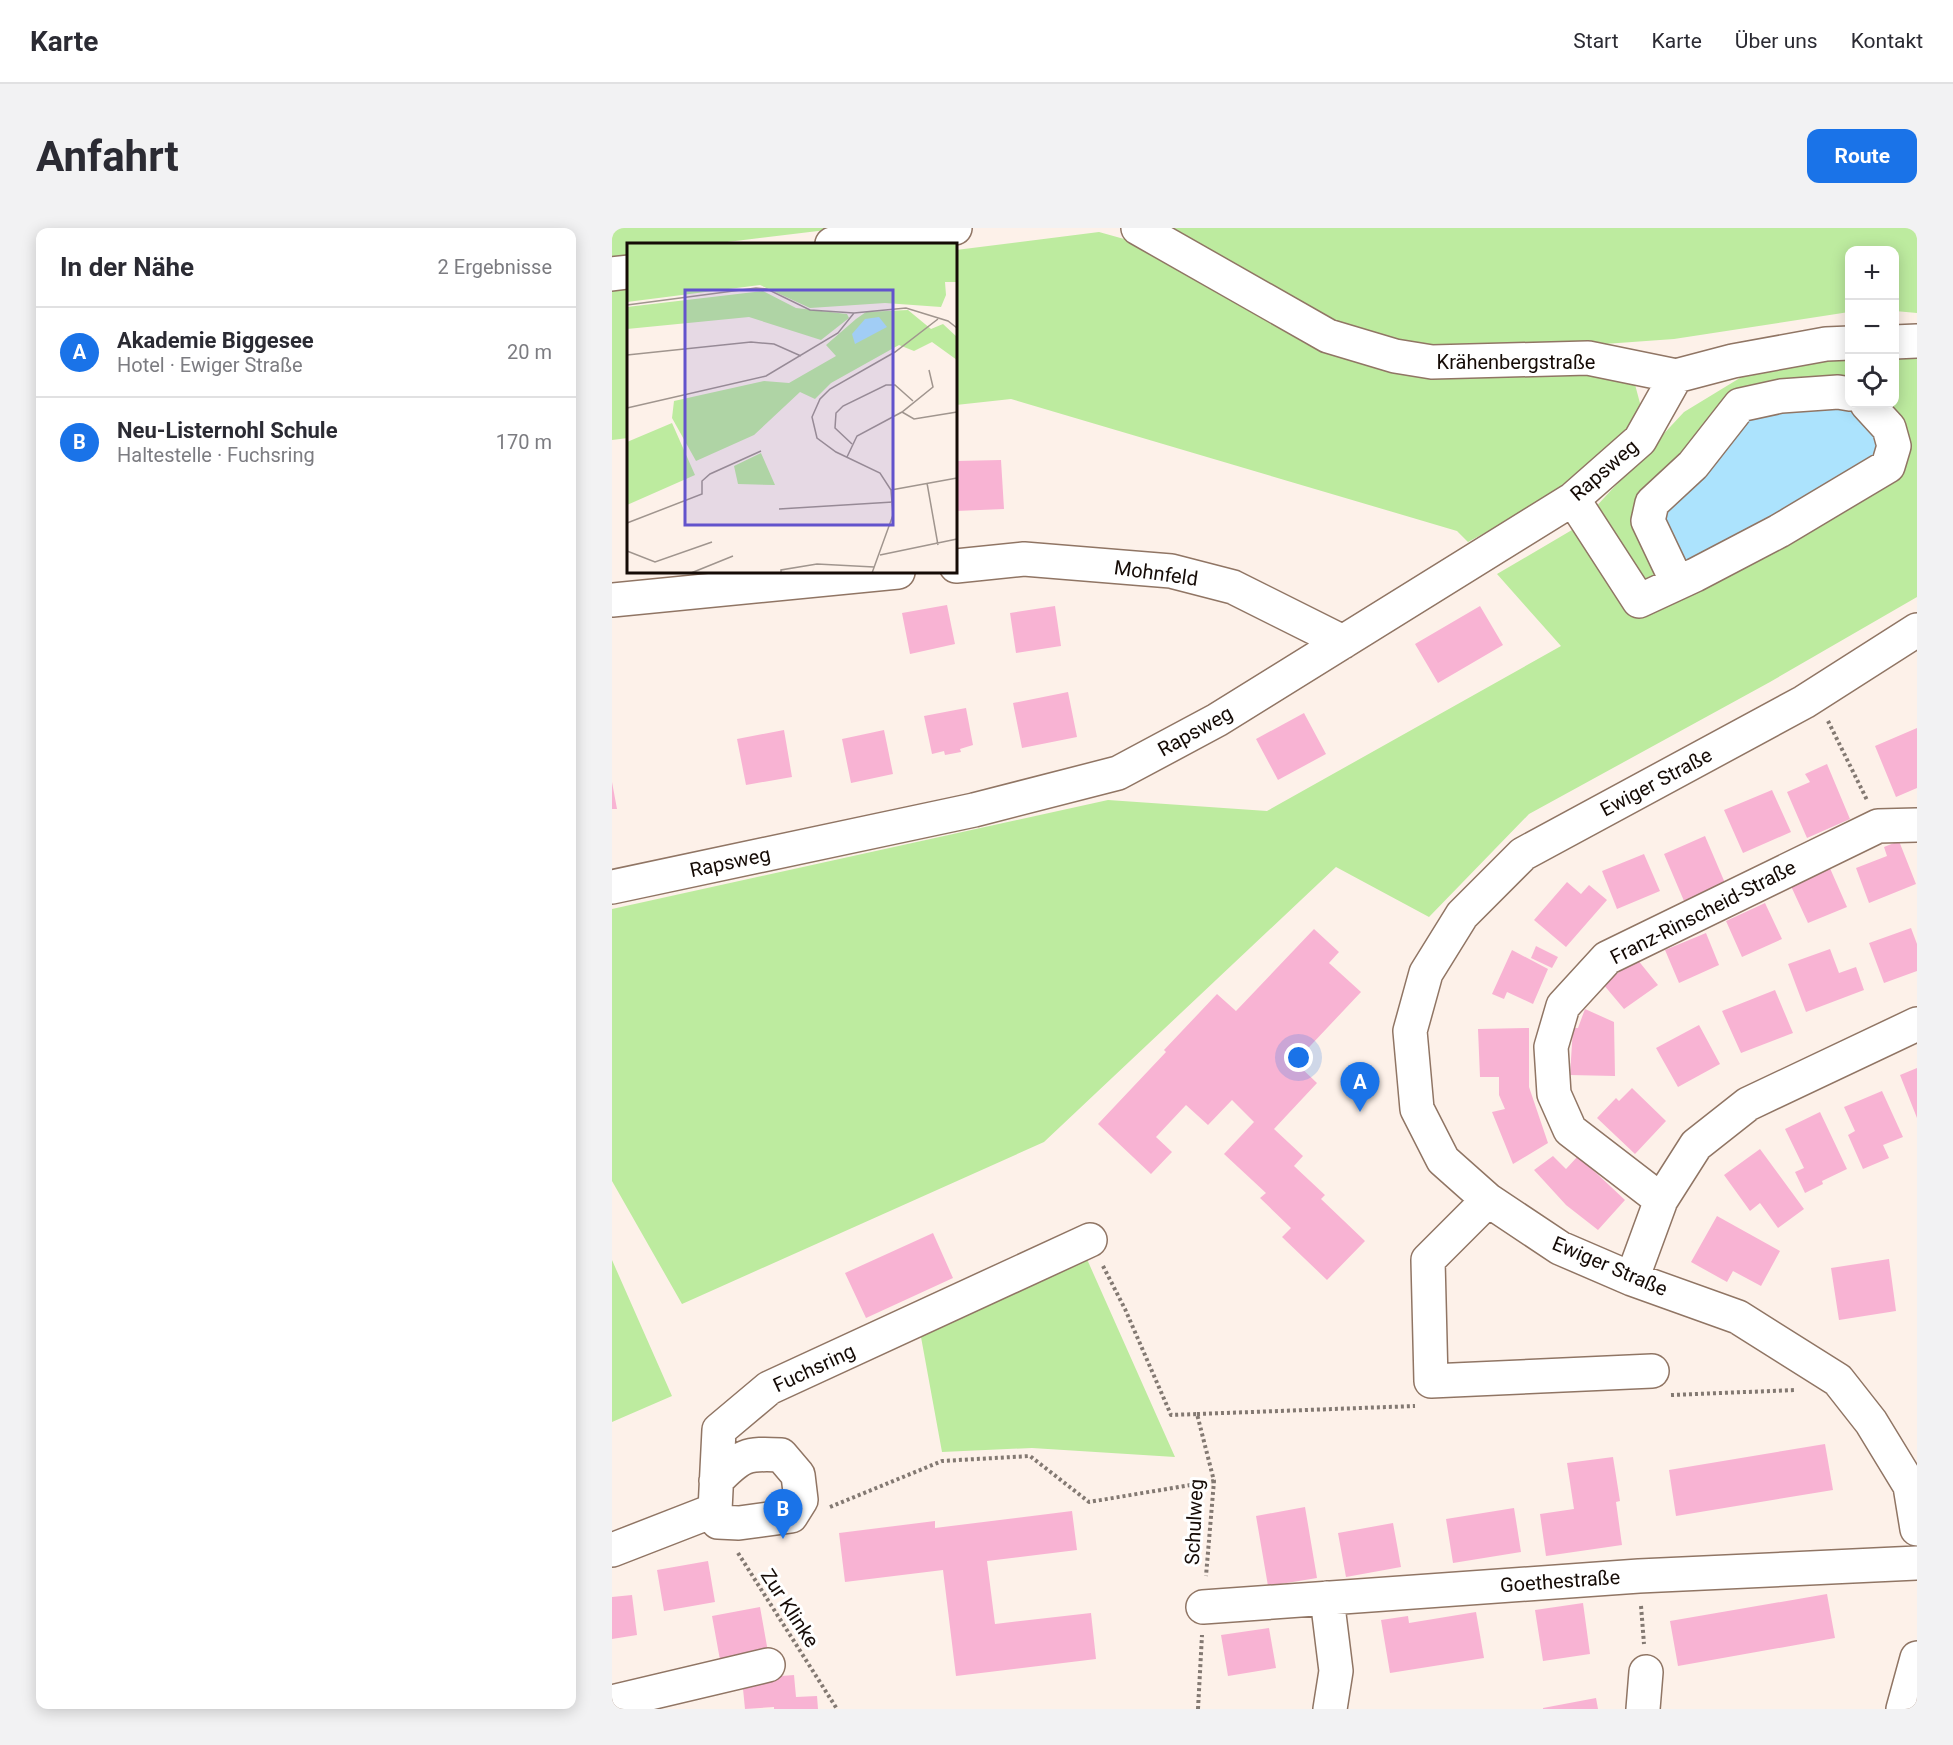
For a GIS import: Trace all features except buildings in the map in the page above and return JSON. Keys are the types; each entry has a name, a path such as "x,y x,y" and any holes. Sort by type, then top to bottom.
{"street":[{"path":"840,243 956,228"},
{"name":"Krähenbergstraße","path":"1138,228 1328,336 1395,356 1450,363 1588,358 1676,376 1733,361 1826,344 1845,343"},
{"path":"612,274 627,272"},
{"path":"1899,342 1917,340"},
{"name":"Rapsweg","path":"612,887 974,810 1118,773 1216,720 1572,499 1640,440 1676,376"},
{"path":"1677,582 1648,520 1652,503 1693,465 1740,405 1781,396 1845,393"},
{"path":"1572,499 1639,601 1779,531 1888,466 1894,446 1889,428 1871,408"},
{"name":"Mohnfeld","path":"957,566 1024,559 1171,571 1233,587 1343,642"},
{"path":"612,600 888,573"},
{"name":"Ewiger Straße","path":"1917,630 1804,702 1523,854 1462,915 1426,973 1410,1031 1417,1109 1443,1160 1488,1200 1560,1248 1632,1279 1738,1317 1838,1380 1871,1422 1913,1485 1917,1529"},
{"name":"Franz-Rinscheid-Straße","path":"1661,1200 1570,1130 1554,1094 1551,1047 1563,1006 1607,958 1878,826 1917,825"},
{"path":"1632,1279 1661,1200 1696,1145 1748,1104 1917,1024"},
{"path":"1488,1200 1428,1260 1431,1381 1652,1371"},
{"name":"Fuchsring","path":"716,1504 719,1430 769,1388 1090,1240"},
{"path":"612,1550 716,1504 734,1462 753,1454 781,1455 798,1476 801,1500 791,1516 739,1523 716,1504"},
{"name":"Goethestraße","path":"1203,1607 1639,1576 1917,1563"},
{"path":"1328,1598 1336,1671 1330,1709"},
{"path":"1903,1709 1917,1659"},
{"path":"612,1702 768,1665"},
{"path":"1643,1709 1646,1672"}],"path":[{"path":"1836,738 1878,826"},
{"name":"Schulweg","path":"1090,1240 1125,1309 1171,1415 1197,1414 1214,1480 1203,1607 1198,1709"},
{"path":"791,1516 824,1510 942,1461 1030,1456 1089,1502 1214,1480"},
{"name":"Zur Klinke","path":"716,1504 837,1709"},
{"path":"1639,1576 1646,1672"}],"green space":[{"path":"612,228 843,228 719,243 627,243 627,255 612,257"},
{"path":"1171,228 1917,228 1917,313 1899,311 1899,246 1845,246 1845,313 1674,339 1492,352 1397,342 1332,324"},
{"path":"1099,232 1142,244 1306,344 1383,367 1561,371 1633,377 1641,407 1620,440 1535,506 1468,542 1457,531 1011,399 957,405 957,250"},
{"path":"627,289 627,438 612,440 612,291"},
{"path":"1899,353 1917,353 1917,597 1770,682 1529,814 1429,917 1336,867 1044,1142 682,1304 612,1181 612,909 1108,800 1267,811 1561,646 1497,574 1577,527 1684,412 1753,370 1845,355 1845,408 1899,408"},
{"path":"1086,1257 1175,1457 1032,1448 942,1452 921,1337"},
{"path":"612,1260 672,1396 612,1422"}],"water":[{"path":"1834,397 1845,403 1845,408 1854,408 1872,418 1884,460 1678,565 1660,507 1744,412"}],"place":[{"name":"Akademie Biggesee","path":"1360,1112"},
{"name":"Neu-Listernohl Schule","path":"783,1539"}]}
